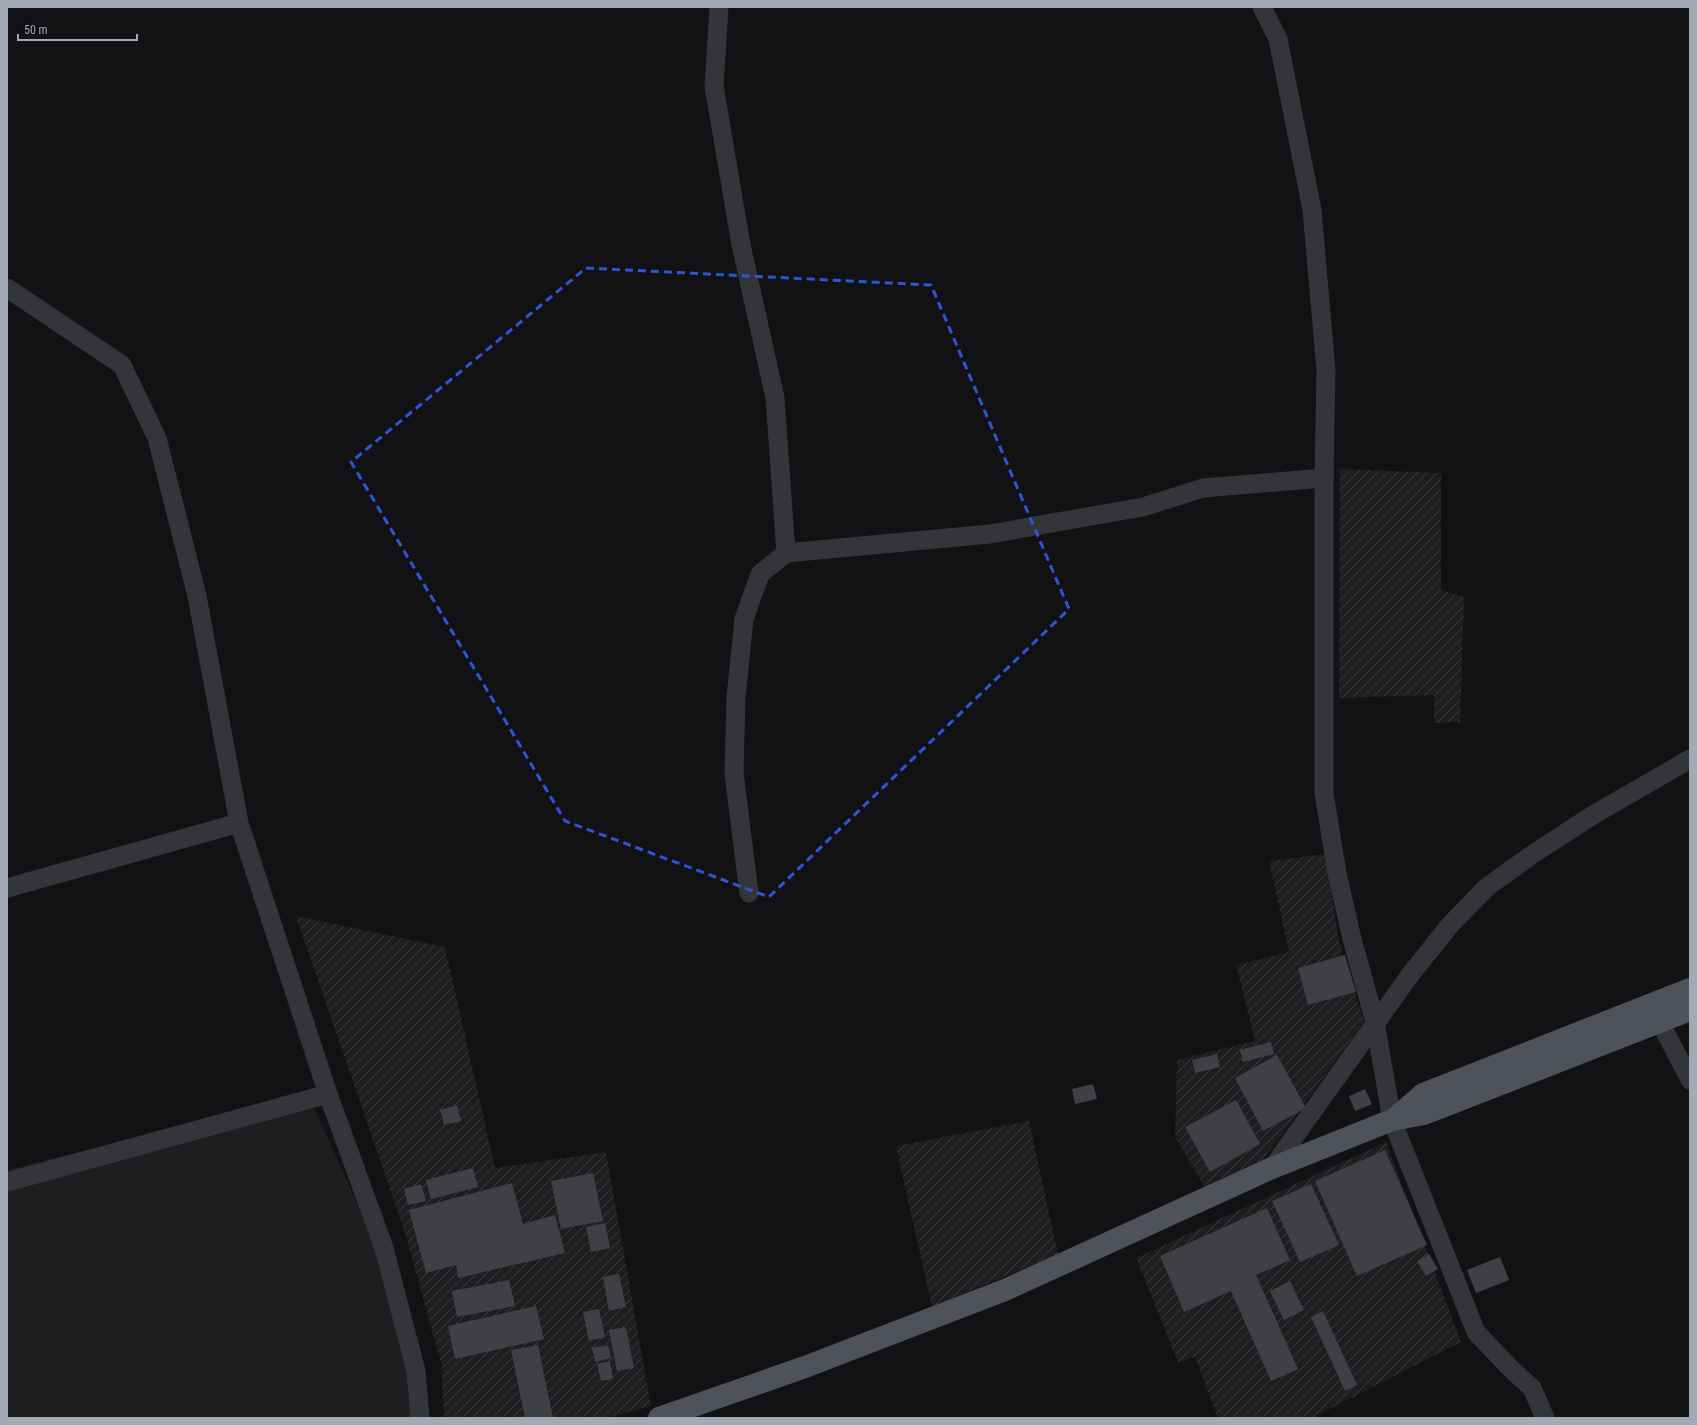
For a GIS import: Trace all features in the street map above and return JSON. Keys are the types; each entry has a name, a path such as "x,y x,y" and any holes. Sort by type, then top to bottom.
{"main road":[{"path":"1392,1120 1423,1094 1690,989"},
{"path":"659,1418 805,1367 1005,1290 1272,1168 1392,1120 1424,1114 1690,1010"}],"street":[{"path":"719,7 714,86 741,245 775,398 786,553"},
{"path":"1262,7 1278,39 1312,210 1326,370 1324,478 1324,793 1337,872 1352,939 1375,1022 1392,1120 1476,1332 1511,1369 1532,1388 1545,1418"},
{"path":"7,288 122,365 157,438 197,596 239,823 328,1094 384,1248 416,1371 420,1418"},
{"path":"748,892 734,772 736,697 744,619 760,574 786,553 990,534 1143,507 1203,488 1324,478"},
{"path":"1272,1168 1410,975 1450,925 1487,887 1533,854 1593,815 1690,759"},
{"path":"7,888 239,823"},
{"path":"1660,1022 1690,1080"},
{"path":"7,1182 328,1094"}],"highlighted area":[{"path":"586,268 931,285 1069,609 769,897 565,821 351,462"}],"shaded area":[{"path":"1340,469 1441,473 1441,590 1464,597 1460,722 1434,723 1434,695 1339,698"},
{"path":"1325,854 1339,941 1364,1022 1263,1160 1204,1186 1175,1137 1177,1060 1255,1041 1236,965 1289,952 1269,861"},
{"path":"296,916 445,947 495,1168 606,1152 651,1406 607,1418 444,1418 441,1364 407,1239"},
{"path":"308,1094 378,1249 412,1370 414,1418 7,1418 7,1170"},
{"path":"1029,1121 1058,1254 932,1307 896,1146"},
{"path":"1386,1142 1461,1342 1312,1418 1218,1418 1195,1357 1178,1362 1136,1258"}],"building":[{"path":"1345,955 1356,992 1308,1005 1298,968"},
{"path":"1271,1042 1274,1054 1243,1062 1240,1050"},
{"path":"1217,1054 1220,1067 1195,1073 1192,1060"},
{"path":"1277,1055 1306,1108 1263,1131 1235,1078"},
{"path":"1093,1084 1097,1099 1075,1104 1072,1089"},
{"path":"1365,1089 1372,1104 1355,1111 1349,1096"},
{"path":"1236,1100 1260,1144 1210,1172 1185,1127"},
{"path":"457,1105 461,1121 444,1125 440,1110"},
{"path":"1385,1150 1427,1245 1357,1276 1315,1181"},
{"path":"473,1168 478,1187 431,1199 426,1180"},
{"path":"593,1173 603,1221 561,1229 551,1181"},
{"path":"512,1183 523,1224 555,1215 565,1253 458,1278 456,1265 426,1273 409,1210"},
{"path":"421,1184 426,1201 408,1205 404,1189"},
{"path":"1311,1184 1339,1245 1300,1262 1272,1201"},
{"path":"1267,1208 1290,1260 1256,1275 1298,1369 1271,1381 1231,1291 1184,1312 1160,1256"},
{"path":"605,1223 610,1248 591,1252 586,1227"},
{"path":"1429,1254 1438,1269 1426,1276 1417,1261"},
{"path":"1500,1257 1509,1280 1476,1293 1467,1270"},
{"path":"619,1274 626,1307 609,1311 603,1277"},
{"path":"509,1280 515,1306 457,1317 452,1291"},
{"path":"1290,1281 1304,1310 1284,1320 1270,1291"},
{"path":"536,1306 544,1339 455,1359 448,1326"},
{"path":"599,1309 605,1337 589,1341 583,1312"},
{"path":"1323,1311 1357,1385 1345,1391 1311,1317"},
{"path":"626,1327 634,1368 617,1371 609,1330"},
{"path":"538,1345 553,1418 525,1418 511,1350"},
{"path":"608,1345 611,1358 595,1362 592,1348"},
{"path":"610,1361 613,1379 601,1381 597,1364"}]}
